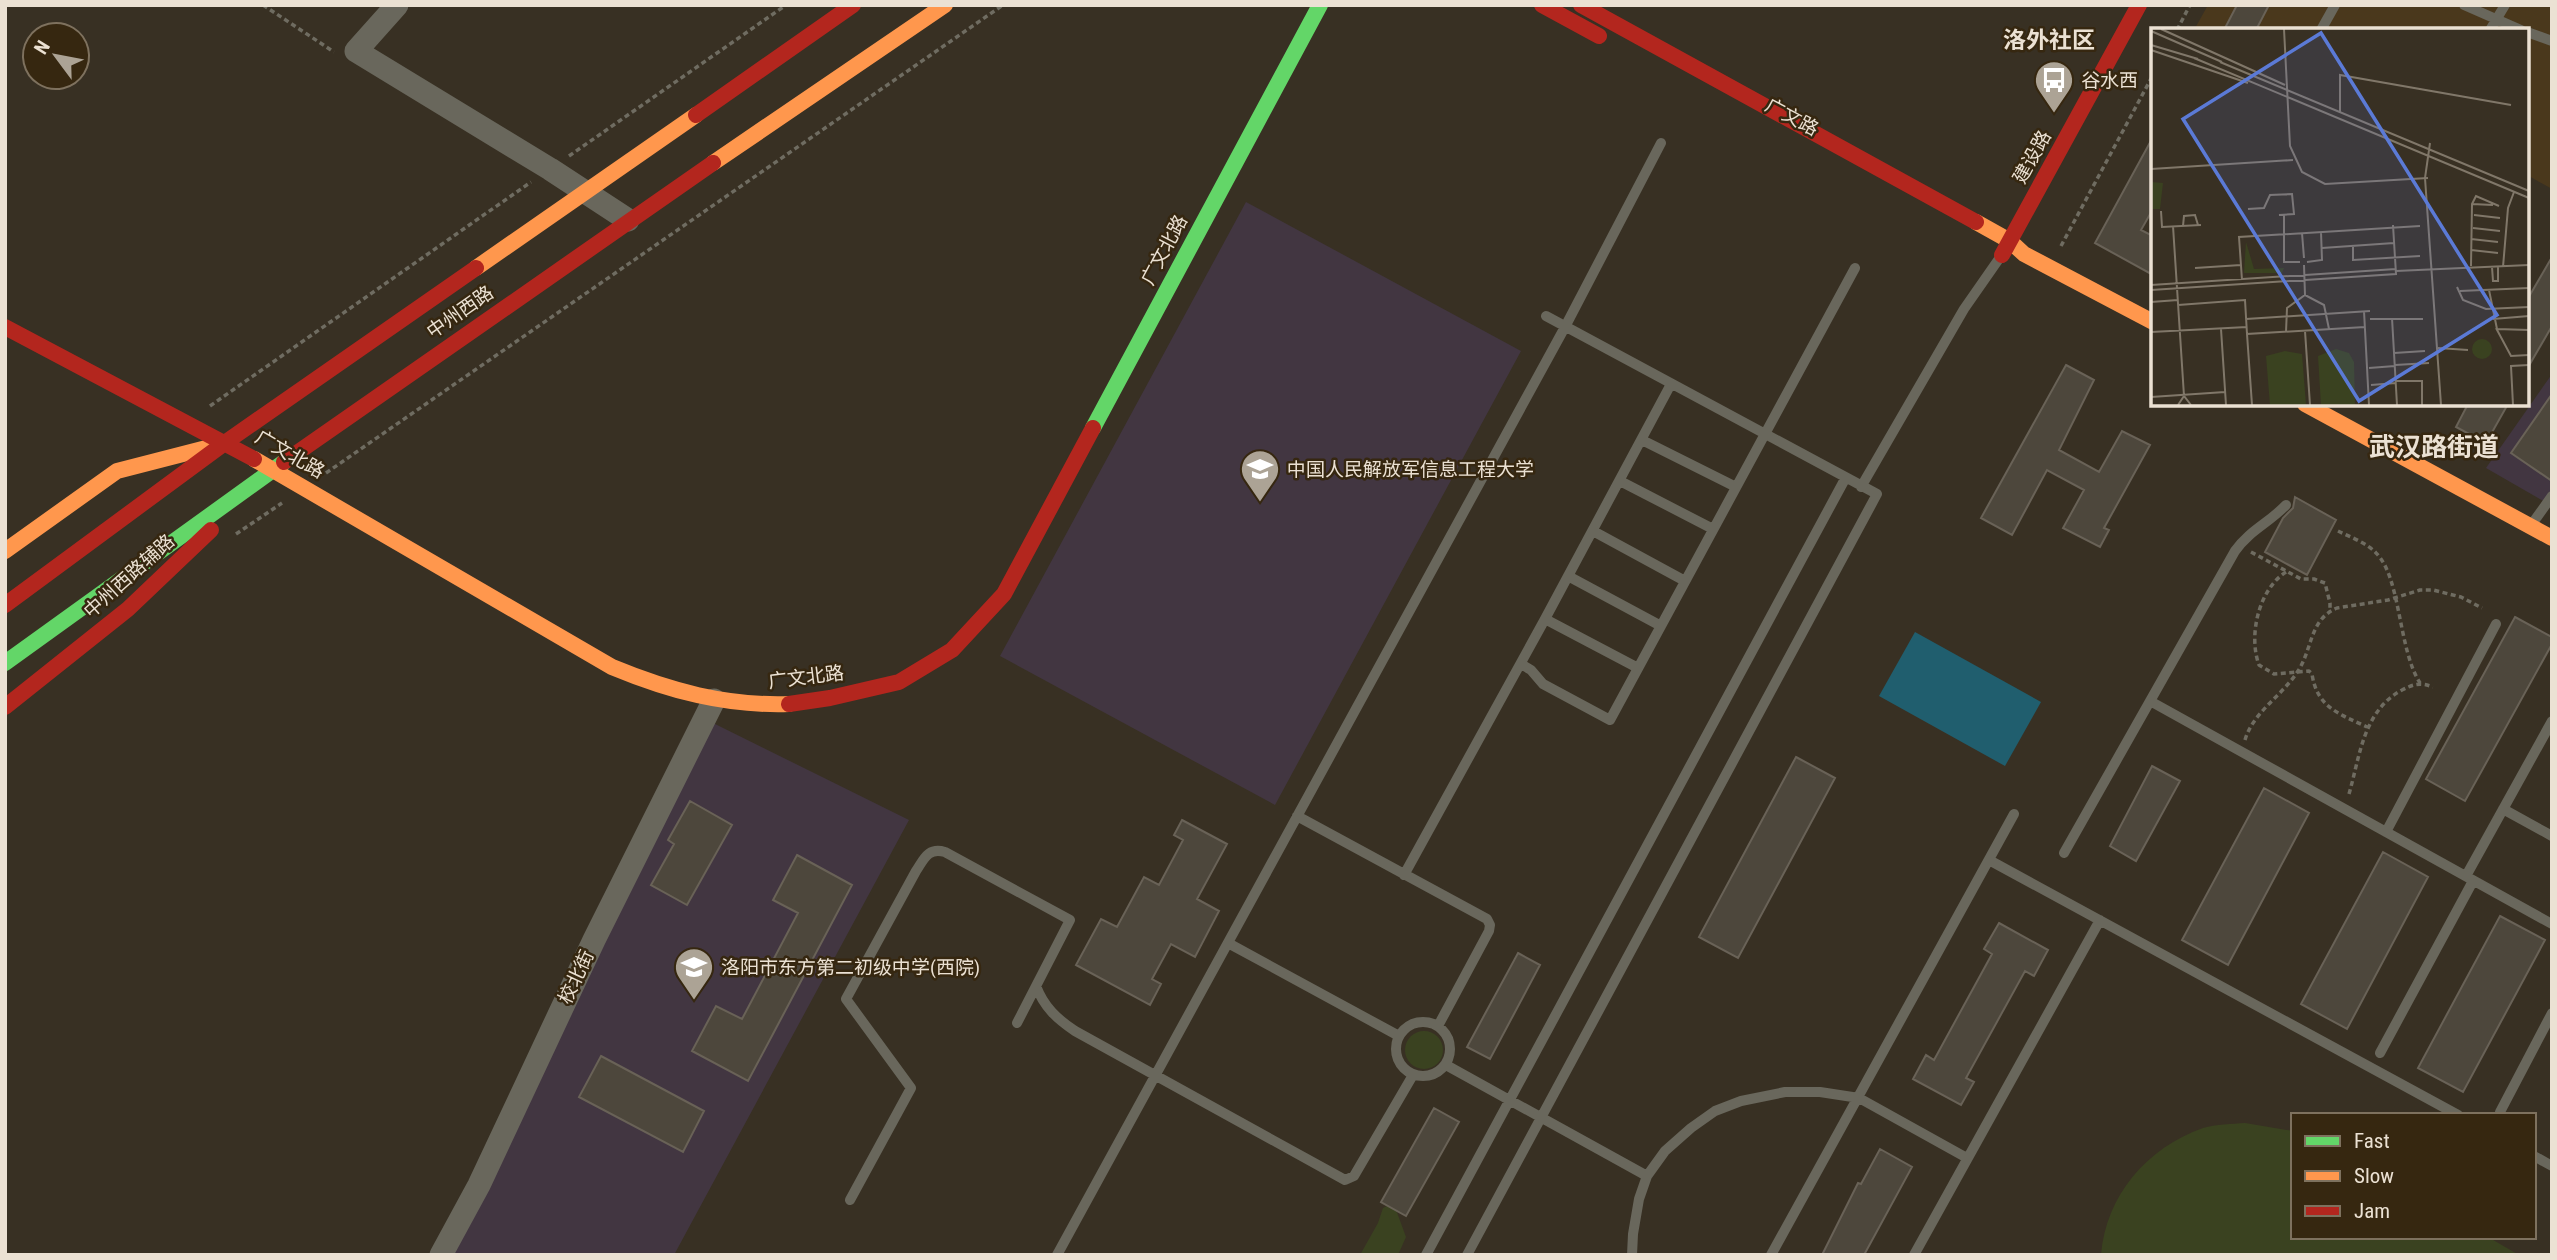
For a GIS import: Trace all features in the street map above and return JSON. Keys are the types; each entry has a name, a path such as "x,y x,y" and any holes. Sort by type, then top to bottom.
{"street":[{"path":"397,5 356,51 550,169 628,220"},
{"name":"中州西路","path":"5,605 226,442 853,5"},
{"name":"中州西路","path":"5,663 274,469 628,220 945,5"},
{"name":"广文北路","path":"5,327 226,442 612,667 661,687 714,700 786,704 830,698 899,682 952,650 1003,594 1320,5"},
{"path":"1542,5 1615,45"},
{"name":"广文路","path":"1581,5 2006,248"},
{"name":"建设路","path":"2006,248 2138,5"},
{"name":"广文路","path":"1978,242 2006,248 2028,248 2050,266 2151,321"},
{"path":"2309,406 2552,538"},
{"path":"5,551 117,471 226,442"},
{"name":"中州西路辅路","path":"5,707 128,609 274,469"},
{"name":"校北街","path":"441,1255 479,1185 594,940 714,700"}],"lane":[{"path":"2322,28 2335,5"},
{"path":"2464,5 2516,28"},
{"path":"2491,28 2505,5"},
{"path":"2529,33 2552,41"},
{"path":"1057,1255 1565,327 1661,143"},
{"path":"1861,487 1965,309 2006,248"},
{"path":"1521,664 1531,670 1543,684 1609,720 1855,268"},
{"path":"1467,1255 1877,494 1546,316"},
{"path":"1404,875 1643,440 1671,384"},
{"path":"1643,440 1736,487"},
{"path":"1426,1255 1845,479"},
{"path":"1620,481 1713,529"},
{"path":"2530,526 2552,496"},
{"path":"2064,853 2235,551 2252,530 2286,506"},
{"path":"1593,531 1685,580"},
{"path":"1569,576 1661,626"},
{"path":"1545,619 1638,668"},
{"path":"2386,832 2496,624"},
{"path":"2150,701 2552,924"},
{"path":"2381,1052 2503,809 2552,721"},
{"path":"2503,809 2552,836"},
{"path":"1771,1255 2014,814"},
{"path":"1297,816 1487,919 1489,931 1438,1026"},
{"path":"850,1200 911,1088 846,999 926,854 932,851 946,852 1070,920 1017,1023"},
{"path":"1989,860 2454,1113"},
{"path":"1914,1255 2100,920"},
{"path":"1228,943 1399,1036"},
{"path":"1036,986 1041,999 1058,1020 1154,1076 1345,1180 1354,1176 1413,1075"},
{"path":"2500,1112 2552,1013"},
{"path":"1421,1022 1438,1026 1449,1040 1450,1057 1446,1065 1431,1076 1413,1075 1399,1063 1396,1045 1399,1036 1413,1024 1421,1022"},
{"path":"1446,1065 1647,1176"},
{"path":"1632,1255 1637,1210 1647,1176 1665,1151 1691,1128 1715,1111 1741,1101 1785,1092 1820,1092 1859,1098 1967,1158"},
{"path":"2536,1157 2552,1166"}],"path":[{"path":"263,5 343,58"},
{"path":"188,421 786,5"},
{"path":"228,540 1003,5"},
{"path":"2178,28 2190,5"},
{"path":"2050,266 2151,79"},
{"path":"2338,531 2377,553 2383,562 2414,674 2420,683 2432,687"},
{"path":"2235,551 2248,551 2301,579 2314,579 2325,583 2330,611"},
{"path":"2286,572 2274,582 2260,608 2256,656 2259,665 2268,672 2284,674 2309,671 2312,674 2313,686 2328,707 2367,726"},
{"path":"2248,755 2245,742 2252,724 2298,671 2313,632 2320,619 2330,611 2395,598 2420,590 2433,590 2461,597 2482,608"},
{"path":"2345,809 2367,726 2389,699 2420,683"}],"shaded area":[{"path":"2208,5 2552,5 2552,189 2529,176 2529,28 2195,28"},
{"name":"中国人民解放军信息工程大学","path":"1246,202 1521,351 1275,805 1000,656"},
{"path":"2552,374 2552,506 2486,468"},
{"name":"洛阳市东方第二初级中学(西院)","path":"709,721 909,820 674,1255 452,1255"}],"green space":[{"path":"1424,1031 1438,1036 1443,1050 1438,1064 1424,1069 1410,1064 1405,1050 1410,1036"},
{"path":"2245,1123 2291,1131 2291,1239 2491,1239 2519,1255 2101,1255 2111,1213 2133,1176 2164,1148 2203,1128"},
{"path":"1389,1205 1395,1207 1406,1237 1398,1255 1360,1255 1378,1223 1383,1208"}],"water":[{"path":"1915,632 2041,702 2005,766 1879,696"}],"building":[{"path":"2237,5 2269,5 2257,28 2225,28"},
{"path":"2151,141 2151,212 2141,230 2151,235 2151,274 2095,243"},
{"path":"2552,257 2552,326 2529,366 2529,297"},
{"path":"2066,365 2094,380 2059,450 2099,472 2122,431 2150,445 2104,528 2109,530 2100,547 2063,528 2084,490 2047,470 2012,535 1981,518"},
{"path":"2552,394 2552,481 2511,453"},
{"path":"2467,406 2507,406 2486,443 2456,427"},
{"path":"2295,497 2336,520 2307,575 2265,552 2283,518 2293,508"},
{"path":"2515,617 2552,637 2552,644 2465,801 2426,779"},
{"path":"1796,757 1835,778 1738,958 1699,937"},
{"path":"2152,766 2180,781 2136,861 2110,846"},
{"path":"2264,788 2309,813 2228,965 2182,940"},
{"path":"690,801 732,825 687,905 651,885 674,844 668,840"},
{"path":"1182,820 1227,844 1197,899 1219,911 1195,957 1171,944 1152,979 1161,984 1150,1005 1076,965 1101,919 1117,927 1144,877 1159,885 1183,840 1174,835"},
{"path":"2383,852 2428,877 2347,1029 2301,1004"},
{"path":"797,855 852,885 748,1081 692,1051 716,1006 742,1019 798,913 773,900"},
{"path":"2500,916 2545,940 2463,1092 2418,1068"},
{"path":"1999,923 2048,950 2034,976 2025,971 1966,1078 1974,1082 1961,1105 1913,1079 1926,1055 1934,1060 1992,954 1984,949"},
{"path":"1518,953 1540,965 1490,1059 1467,1047"},
{"path":"601,1056 704,1111 683,1152 579,1097"},
{"path":"1434,1108 1459,1122 1406,1216 1381,1202"},
{"path":"1880,1149 1912,1167 1864,1255 1822,1255 1858,1183 1861,1184"}],"traffic: fast":[{"path":"1093,428 1320,5"},
{"path":"5,663 284,462"}],"traffic: slow":[{"path":"713,163 945,5"},
{"path":"476,268 696,115"},
{"path":"1976,222 2010,241 2024,254 2151,321"},
{"path":"2309,406 2552,538"},
{"path":"5,551 117,471 218,445"},
{"path":"254,459 612,667 677,690 720,700 789,704"}],"traffic: jam":[{"path":"696,115 853,5"},
{"path":"1542,5 1599,36"},
{"path":"1581,5 1976,222"},
{"path":"2002,255 2139,5"},
{"path":"284,462 713,163"},
{"path":"5,605 226,442 476,268"},
{"path":"5,327 254,459"},
{"path":"789,704 830,698 899,682 952,650 1004,594 1093,428"},
{"path":"5,707 128,609 211,530"}],"place":[{"name":"谷水西","path":"2054,114"},
{"name":"中国人民解放军信息工程大学","path":"1260,503"},
{"name":"洛阳市东方第二初级中学(西院)","path":"694,1001"}],"district":[{"name":"洛外社区","path":"2049,40"},
{"name":"武汉路街道","path":"2434,447"}]}
